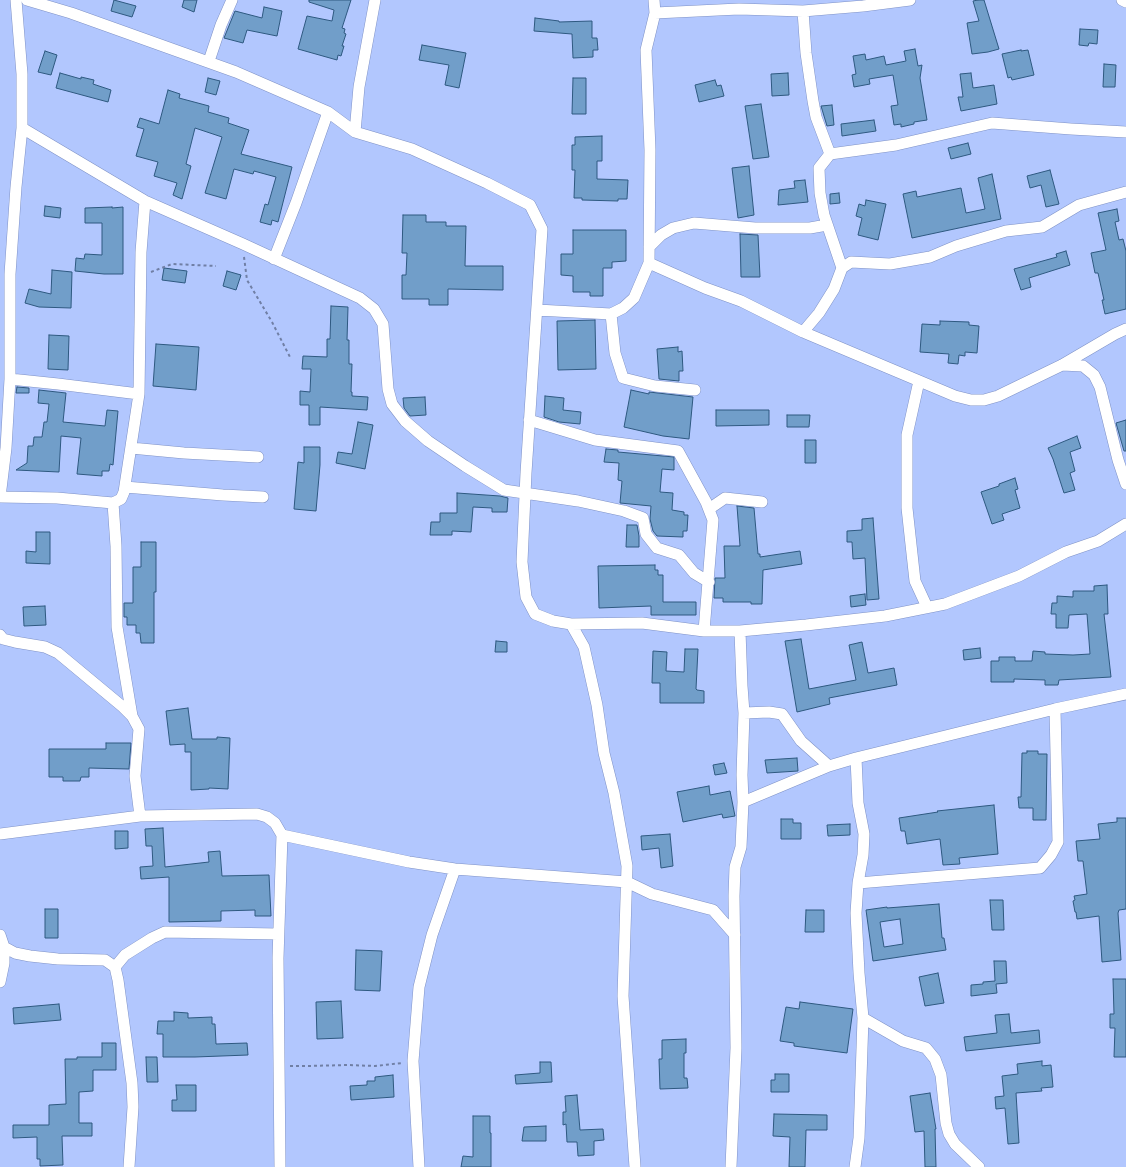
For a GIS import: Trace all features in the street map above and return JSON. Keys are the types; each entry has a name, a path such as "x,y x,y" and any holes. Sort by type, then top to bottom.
{"street":[{"path":"16,0 22,74 22,128 10,274 10,379 6,448 0,497 57,498 113,503 121,499 125,487 139,394 141,238 145,201"},
{"path":"27,0 71,13 209,62 328,112 355,132 412,148 530,205 542,229 529,420 522,562 526,596 535,614 553,621 571,624 642,623 704,631 740,631 885,616 945,604 1020,576 1066,552 1098,540 1126,524"},
{"path":"209,62 221,25 232,0"},
{"path":"355,132 359,87 375,0"},
{"path":"537,310 611,314 623,308 634,298 649,263 650,150 646,50 655,14 654,0"},
{"path":"655,14 739,9 803,11 910,0"},
{"path":"1122,0 1126,2"},
{"path":"803,11 806,53 816,117 830,154"},
{"path":"274,259 296,203 328,112"},
{"path":"842,268 824,215 820,193 819,168 830,154 896,145 992,122 1126,132"},
{"path":"22,128 145,201 360,298 374,309 383,324 389,396 392,404 405,421 428,441 504,490 578,500 624,511 643,518 646,534 657,548 679,555 694,573 709,582"},
{"path":"803,332 819,313 834,289 842,268 851,262 890,264 930,257 956,246 1006,231 1042,227 1079,204 1126,192"},
{"path":"649,247 661,235 673,228 694,223 755,228 810,228 827,225"},
{"path":"649,263 741,302 803,332 956,396 971,400 984,400 998,396 1062,365 1126,329"},
{"path":"611,314 615,353 623,378 655,386 695,390"},
{"path":"1062,365 1083,366 1094,375 1100,387 1118,460 1126,484"},
{"path":"10,379 139,394"},
{"path":"919,381 906,435 906,508 915,581 927,607"},
{"path":"529,420 595,440 678,451 709,509 713,520 704,631"},
{"path":"131,448 184,453 258,457"},
{"path":"125,487 263,497"},
{"path":"709,509 725,498 762,502"},
{"path":"113,503 116,546 117,627 132,716"},
{"path":"571,624 584,647 597,705 604,753 614,793 627,866 624,996 634,1132 635,1167"},
{"path":"730,1167 736,1048 735,867 741,847 743,802 742,775 744,713 740,631"},
{"path":"0,635 3,639 45,647 58,653 132,716 139,729 134,776 140,816"},
{"path":"743,802 829,766 856,758 1055,709 1126,694"},
{"path":"858,883 1040,868 1051,855 1058,842 1055,709"},
{"path":"744,713 769,712 782,714 801,740 829,766"},
{"path":"855,1167 859,1138 863,1018 856,914 864,834 858,803 856,758"},
{"path":"0,834 140,816 257,814 267,816 276,823 282,835 278,934 280,1167"},
{"path":"282,835 409,862 455,869 627,882 652,894 713,910 735,935"},
{"path":"419,1167 413,1061 419,987 432,935 455,869"},
{"path":"115,967 124,955 165,932 278,934"},
{"path":"0,935 4,947 4,963 0,982"},
{"path":"4,947 14,953 30,956 58,959 105,960 115,967 132,1083 133,1107 129,1167"},
{"path":"863,1018 903,1041 926,1048 935,1060 941,1075 946,1123 949,1134 955,1144 978,1167"}],"path":[{"path":"243,244 248,280 272,322 290,359"},
{"path":"141,277 158,268 172,264 216,266"},
{"path":"279,1065 375,1066 413,1061"}],"building":[{"path":"114,0 136,6 132,17 111,11"},
{"path":"184,0 197,0 194,12 182,7"},
{"path":"309,0 351,0 342,28 345,29 344,33 346,34 342,46 344,46 341,56 338,55 337,60 298,49 307,16 332,21 334,10 309,2"},
{"path":"984,0 999,49 972,54 967,23 979,21 973,1"},
{"path":"264,7 282,11 277,36 247,30 243,43 224,38 235,11 262,18"},
{"path":"535,18 559,22 592,21 592,38 597,38 598,50 593,50 593,57 573,58 572,34 534,31"},
{"path":"1080,29 1098,30 1097,44 1089,43 1088,46 1079,45"},
{"path":"422,45 466,53 459,88 445,85 449,65 419,60"},
{"path":"915,49 918,66 922,65 920,78 927,120 914,122 914,124 901,127 901,124 894,125 891,106 898,105 893,75 869,79 870,84 854,87 852,75 856,74 853,56 865,54 866,60 884,56 886,65 906,61 904,51"},
{"path":"1028,50 1034,75 1012,80 1011,77 1008,78 1002,54"},
{"path":"45,51 57,55 51,75 38,72"},
{"path":"1104,64 1116,65 1115,87 1103,87"},
{"path":"60,73 81,79 81,77 94,80 93,84 111,90 108,102 56,88"},
{"path":"788,73 789,95 772,96 771,74"},
{"path":"971,73 973,88 994,85 997,104 961,111 958,97 963,97 960,74"},
{"path":"208,78 220,81 216,95 205,92"},
{"path":"573,78 586,78 586,114 572,114"},
{"path":"715,80 717,86 721,85 724,96 699,102 695,85"},
{"path":"168,90 180,94 179,98 209,106 208,112 229,118 228,123 249,130 241,154 292,167 278,222 272,220 271,225 260,222 265,204 268,205 276,177 254,171 253,174 234,169 226,199 205,193 222,137 195,128 186,164 191,166 182,199 173,195 177,183 154,176 158,162 136,156 144,129 137,127 140,118 159,124"},
{"path":"761,104 769,157 753,159 745,106"},
{"path":"832,105 834,125 827,126 821,106"},
{"path":"874,120 876,131 842,136 841,124"},
{"path":"602,136 602,161 597,161 597,179 628,180 627,199 618,199 618,201 582,200 582,198 574,198 575,170 572,170 572,145 575,145 575,137"},
{"path":"968,143 971,154 951,159 948,148"},
{"path":"749,166 754,215 738,218 732,168"},
{"path":"1050,170 1059,204 1046,207 1041,185 1030,188 1027,176"},
{"path":"992,174 1001,219 912,238 903,194 916,191 917,197 961,188 966,213 985,209 978,178"},
{"path":"805,180 808,202 778,205 779,190 795,188 794,181"},
{"path":"839,193 840,203 830,204 830,194"},
{"path":"866,200 886,204 878,240 858,235 862,218 856,216 859,204 865,206"},
{"path":"45,206 61,208 60,218 44,216"},
{"path":"123,207 123,274 75,271 76,258 84,259 85,254 102,255 102,223 85,223 85,208"},
{"path":"1117,209 1119,221 1115,222 1119,240 1123,239 1126,251 1126,309 1105,314 1102,300 1104,300 1098,273 1095,273 1091,253 1106,250 1098,213"},
{"path":"403,215 426,215 426,222 446,222 446,226 466,226 465,266 503,266 503,290 448,289 448,305 429,305 429,299 402,299 402,275 406,275 407,253 402,253"},
{"path":"573,230 626,230 626,261 612,262 612,268 603,268 603,296 590,296 590,292 573,292 573,276 561,275 561,254 573,254"},
{"path":"740,234 758,235 760,277 741,277"},
{"path":"1066,251 1070,265 1029,278 1031,287 1021,290 1014,269 1057,257 1056,254"},
{"path":"164,268 187,271 185,283 162,280"},
{"path":"52,270 72,272 71,308 39,307 25,303 29,289 51,294"},
{"path":"227,271 241,275 236,290 223,286"},
{"path":"331,306 348,307 347,340 349,340 349,364 352,364 351,392 352,396 368,397 367,410 320,407 320,425 309,425 309,405 300,405 300,391 310,392 311,369 302,369 303,356 327,357 327,339 330,339"},
{"path":"595,320 596,369 558,370 557,321"},
{"path":"940,321 969,322 969,325 979,326 977,353 965,352 965,356 959,355 958,364 948,363 949,354 920,352 922,324 940,325"},
{"path":"49,335 69,336 68,370 48,369"},
{"path":"156,344 199,347 196,390 153,386"},
{"path":"678,347 678,352 682,351 683,371 679,371 679,381 659,379 657,349"},
{"path":"17,387 29,388 29,393 16,393"},
{"path":"39,390 66,393 63,422 105,426 107,410 118,411 113,465 110,464 109,471 102,471 102,476 77,474 81,438 61,436 59,472 16,470 27,463 28,446 33,446 34,437 42,437 44,422 47,422 49,404 38,403"},
{"path":"631,390 649,394 649,392 693,397 689,439 663,436 624,427"},
{"path":"545,396 564,398 563,410 581,412 580,424 559,422 544,417"},
{"path":"425,397 426,415 410,416 404,408 403,398"},
{"path":"716,410 769,410 769,425 716,426"},
{"path":"787,415 810,415 809,427 787,427"},
{"path":"1126,420 1126,451 1124,451 1116,423"},
{"path":"358,422 373,425 365,469 336,463 338,452 352,454"},
{"path":"1077,436 1081,448 1070,452 1075,471 1070,473 1075,490 1064,493 1048,448"},
{"path":"805,440 816,440 816,463 805,463"},
{"path":"304,447 320,447 316,511 294,509 298,462 304,463"},
{"path":"606,449 618,450 618,452 674,457 674,470 662,469 660,492 673,493 672,510 684,512 684,515 688,515 687,531 683,531 683,537 657,536 653,531 650,519 651,506 620,503 622,481 618,480 619,463 604,462"},
{"path":"1015,478 1018,489 1015,490 1020,508 1002,514 1004,520 992,524 981,492 999,486 999,484"},
{"path":"457,493 500,496 508,498 507,512 492,512 492,508 473,507 471,532 452,531 452,535 430,535 431,522 440,522 440,513 457,513"},
{"path":"737,506 754,508 758,554 760,554 760,557 800,551 802,564 763,570 762,604 751,604 751,602 723,602 723,598 714,598 715,578 725,578 724,546 740,546"},
{"path":"873,518 879,599 867,600 865,558 853,559 852,542 847,542 847,531 862,530 862,519"},
{"path":"627,525 637,525 639,547 626,547"},
{"path":"36,532 50,532 50,564 26,563 26,551 36,552"},
{"path":"141,542 156,542 154,643 141,643 140,633 136,633 136,625 127,625 127,617 124,617 124,603 133,603 133,567 141,567"},
{"path":"655,565 655,570 658,570 658,575 663,575 663,602 696,602 696,615 651,615 651,606 599,608 598,566"},
{"path":"1107,585 1108,614 1104,614 1111,677 1059,680 1058,685 1045,685 1045,680 1014,679 1014,682 991,682 991,661 999,661 999,657 1015,657 1015,661 1032,661 1033,651 1045,652 1045,654 1090,654 1087,614 1069,615 1068,628 1056,628 1056,614 1051,614 1052,603 1057,603 1057,596 1073,597 1073,591 1094,591 1094,586"},
{"path":"865,594 866,605 851,607 850,596"},
{"path":"45,606 46,625 24,626 23,607"},
{"path":"801,639 809,689 856,680 849,645 862,642 868,673 894,668 897,685 829,698 830,704 797,712 785,641"},
{"path":"496,641 507,642 507,652 495,652"},
{"path":"980,648 981,658 964,660 963,650"},
{"path":"685,649 698,649 696,689 704,691 704,703 660,703 660,683 652,683 653,651 667,652 666,671 684,672"},
{"path":"188,708 192,739 217,739 217,737 230,738 228,789 209,788 191,790 191,752 185,752 185,744 170,745 166,711"},
{"path":"106,743 131,743 129,769 89,768 89,777 81,777 80,781 63,781 63,777 49,777 49,749 106,749"},
{"path":"1027,751 1038,751 1038,754 1047,754 1046,820 1033,820 1033,808 1019,808 1018,797 1021,797 1022,753 1027,753"},
{"path":"797,758 798,771 767,773 765,760"},
{"path":"724,763 727,773 715,775 713,765"},
{"path":"709,786 710,795 730,791 735,816 723,818 722,814 683,822 677,792"},
{"path":"994,805 998,854 959,858 960,864 943,865 940,839 907,844 905,831 901,831 899,818 938,812 937,811"},
{"path":"1117,818 1126,818 1126,909 1119,910 1118,913 1121,960 1102,962 1099,916 1077,919 1075,912 1073,901 1075,900 1074,896 1087,894 1083,861 1078,861 1076,841 1100,839 1098,824 1117,822"},
{"path":"781,819 793,819 793,823 801,823 801,839 781,839"},
{"path":"850,824 850,835 828,836 827,825"},
{"path":"163,828 165,867 209,862 208,852 220,851 222,876 269,875 271,916 255,916 255,910 221,911 221,921 169,922 169,877 141,879 140,867 153,866 152,846 146,846 145,829"},
{"path":"115,831 128,831 128,848 115,849"},
{"path":"670,834 673,866 661,868 659,848 642,850 641,836"},
{"path":"990,900 1003,900 1004,930 992,930"},
{"path":"939,904 942,938 944,938 946,950 873,961 866,910","holes":["900,919 903,944 884,947 880,922"]},
{"path":"45,909 58,909 58,938 45,938"},
{"path":"806,910 824,910 824,932 805,932"},
{"path":"356,950 382,951 380,991 355,990"},
{"path":"994,961 1006,961 1007,983 996,984 997,993 971,996 971,985 995,981"},
{"path":"938,973 944,1003 925,1006 919,977"},
{"path":"1113,979 1126,979 1126,1057 1114,1057 1115,1028 1110,1028 1110,1014 1114,1014"},
{"path":"341,1001 343,1038 317,1039 316,1002"},
{"path":"800,1002 853,1009 847,1053 794,1046 794,1043 780,1041 786,1007 799,1009"},
{"path":"59,1004 61,1020 14,1024 13,1008"},
{"path":"174,1012 188,1013 188,1018 212,1017 212,1024 215,1024 216,1044 247,1043 248,1055 163,1057 163,1034 157,1034 158,1021 174,1021"},
{"path":"1009,1014 1011,1033 1039,1030 1040,1043 966,1051 964,1037 997,1033 995,1015"},
{"path":"686,1039 686,1053 684,1053 684,1078 687,1078 688,1088 660,1089 659,1059 662,1059 662,1040"},
{"path":"102,1043 116,1043 116,1070 93,1070 93,1091 79,1092 79,1123 92,1123 92,1136 62,1136 63,1165 40,1166 40,1159 37,1159 37,1137 13,1138 13,1125 49,1125 49,1105 66,1104 65,1059 77,1059 77,1057 102,1057"},
{"path":"146,1057 157,1057 158,1082 147,1082"},
{"path":"1042,1061 1042,1066 1051,1065 1053,1087 1041,1088 1042,1091 1016,1093 1019,1143 1008,1144 1005,1108 996,1109 995,1097 1004,1096 1002,1076 1018,1074 1017,1064"},
{"path":"540,1062 551,1062 552,1082 516,1084 515,1075 540,1073"},
{"path":"775,1074 789,1074 789,1092 771,1092 771,1080 775,1080"},
{"path":"393,1075 394,1097 351,1100 350,1086 367,1085 367,1081 375,1081 375,1077"},
{"path":"176,1085 196,1085 196,1111 172,1111 172,1100 177,1100"},
{"path":"930,1093 936,1129 936,1167 925,1167 924,1131 915,1132 910,1096"},
{"path":"577,1095 580,1130 603,1129 604,1140 594,1141 594,1155 578,1156 577,1142 567,1142 566,1124 563,1125 563,1112 566,1112 565,1096"},
{"path":"774,1114 827,1115 827,1130 806,1130 805,1167 789,1167 790,1137 773,1136"},
{"path":"473,1116 490,1116 491,1167 461,1167 463,1156 473,1157"},
{"path":"546,1126 546,1141 522,1141 524,1127"}]}
